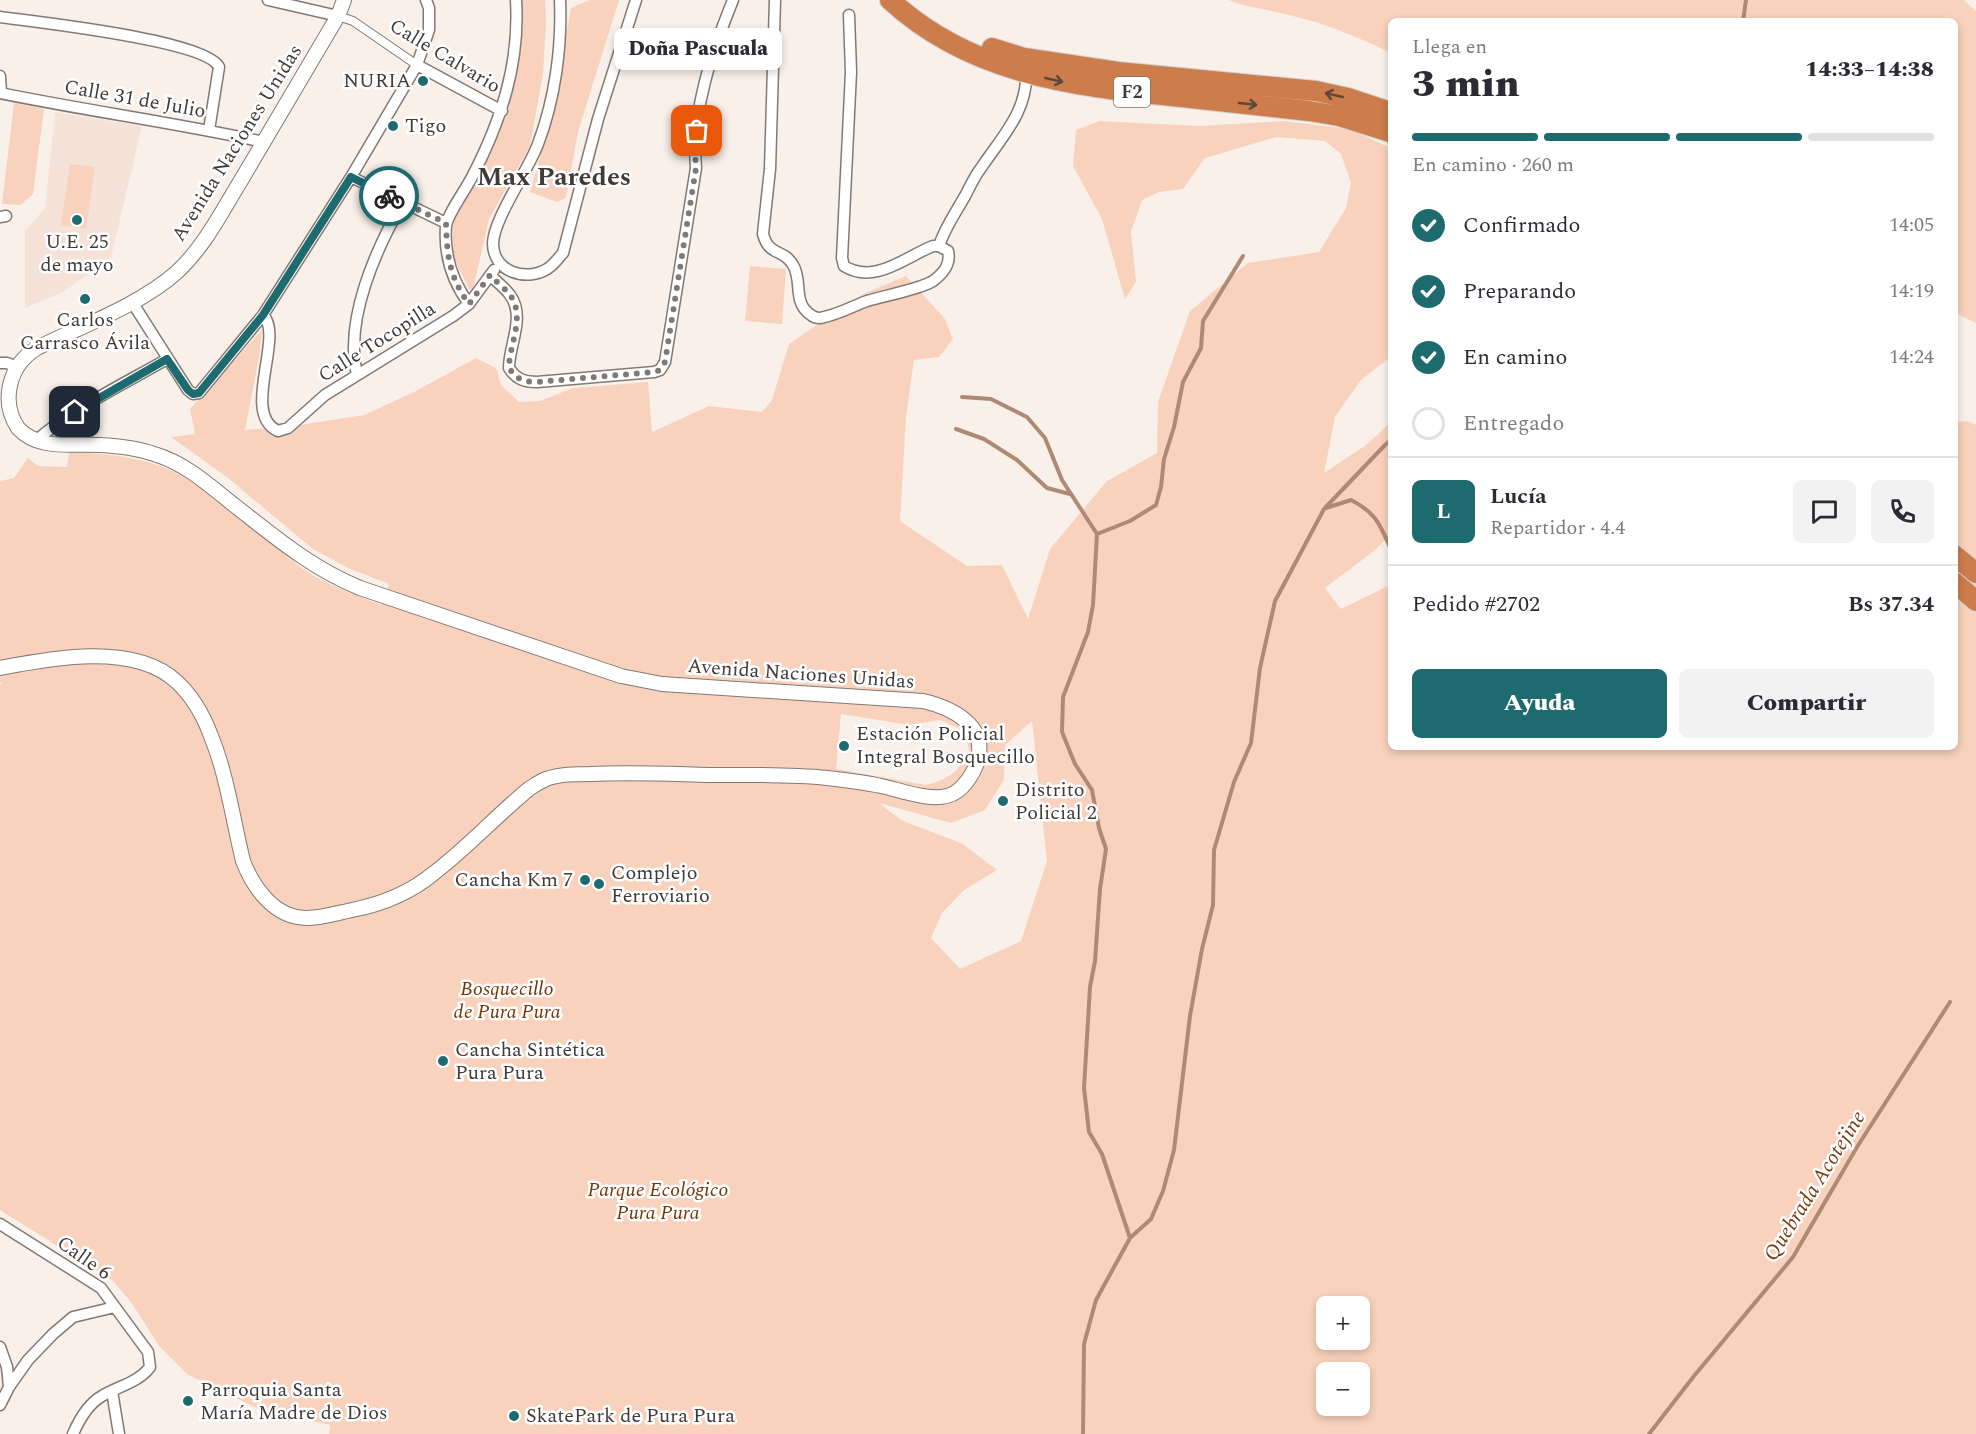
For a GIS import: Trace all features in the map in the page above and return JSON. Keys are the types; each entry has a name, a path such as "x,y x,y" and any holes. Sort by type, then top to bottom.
{"highway":[{"name":"F2","path":"890,0 919,22 966,51 993,63 1026,73 1075,85 1309,111 1339,116 1388,131"},
{"name":"F2","path":"908,0 947,27 971,39 997,51 1024,58 1118,72 1316,91 1348,98 1388,111"},
{"path":"1958,558 1976,573"},
{"path":"1958,585 1976,601"}],"street":[{"path":"268,0 338,16"},
{"name":"Avenida Naciones Unidas","path":"15,366 25,355 37,348 143,297 176,272 192,256 209,233 264,142 338,16 344,0"},
{"path":"132,302 188,390 196,394 203,390 263,315 351,177 417,65 429,30 429,8 426,0"},
{"path":"469,304 451,271 447,250 446,223 472,178 502,111 514,53 517,22 516,0"},
{"path":"560,0 561,27 556,72 547,117 538,144 496,230 493,244 499,262 517,274 532,275 548,269 563,253 598,119 636,0"},
{"path":"490,275 511,296 517,309 518,318 509,368 518,378 528,382 569,379 654,372 662,367 665,362 696,168 695,151 699,110 712,57 733,0"},
{"path":"775,0 770,169 764,234 769,248 783,254 794,265 799,301 808,314 817,318 931,283 946,267 950,259 948,250 933,246 889,268 863,273 852,271 844,266 842,258 851,72 849,15"},
{"name":"Calle Calvario","path":"338,16 353,21 417,65 502,111"},
{"path":"0,17 138,37 204,54 217,62 219,67 209,130"},
{"path":"939,246 947,225 979,170 1016,117 1024,100 1026,73"},
{"path":"0,76 0,93"},
{"name":"Calle 31 de Julio","path":"0,93 264,142"},
{"path":"351,177 446,223"},
{"path":"357,374 354,349 363,296 387,231 403,202"},
{"name":"Calle Tocopilla","path":"263,315 268,320 270,333 263,384 263,406 266,419 273,429 278,431 288,428 325,395 469,304 499,262"},
{"path":"0,363 15,366 7,383 5,400 8,413 16,427 36,441 75,412 167,359"},
{"name":"Avenida Naciones Unidas","path":"0,668 39,660 104,656 146,664 176,681 197,708 211,735 221,765 248,875 255,888 270,903 284,912 303,918 317,918 375,905 410,890 434,873 530,788 544,780 608,773 807,776 879,785 928,797 940,797 955,793 966,783 975,769 980,754 975,731 963,718 948,708 923,701 662,684 603,671 360,588 333,576 302,558 208,484 167,459 130,448 48,444 36,441"},
{"name":"Calle 6","path":"0,1224 101,1288 148,1352 150,1366 144,1374 112,1391"},
{"path":"0,1405 9,1387 34,1354 53,1334 73,1317 115,1307"},
{"path":"0,1347 7,1367 9,1387"},
{"path":"73,1434 79,1420 92,1405 112,1391 119,1434"}],"shaded area":[{"name":"U.E. 25 de mayo","path":"55,112 142,126 111,258 63,292 25,308 25,231 45,208"}],"green space":[{"path":"519,0 545,0 543,74 530,146 489,219 472,294 453,257 453,218 495,142 509,109 518,57"},
{"path":"590,0 619,0 578,132 566,198 557,202 530,192 552,115 571,8"},
{"path":"1229,0 1964,0 1976,11 1976,323 1958,314 1958,18 1388,18 1388,52 1329,26"},
{"path":"14,103 44,109 33,194 20,205 2,204"},
{"name":"Bosquecillo de Pura Pura","path":"1099,121 1199,126 1284,121 1350,129 1388,147 1388,359 1361,380 1335,417 1324,473 1366,445 1388,425 1388,537 1374,551 1325,588 1341,609 1388,586 1388,750 1958,750 1958,422 1968,421 1976,425 1976,1434 329,1434 330,1425 259,1409 187,1374 159,1346 131,1302 112,1280 0,1210 0,684 2,684 0,682 0,481 14,478 28,458 38,466 67,467 69,452 111,455 154,464 197,485 312,575 382,605 389,584 348,568 313,549 228,478 171,437 195,434 190,409 262,330 245,430 300,425 364,415 416,391 476,358 496,368 501,385 519,402 540,401 573,388 648,382 652,432 709,406 762,412 772,400 789,344 861,295 906,276 945,319 953,339 939,357 914,360 906,417 900,521 967,566 1002,565 1028,619 1050,549 1107,481 1157,453 1158,402 1190,311 1248,263 1319,252 1346,208 1351,183 1341,154 1325,141 1276,137 1205,158 1183,189 1159,192 1142,200 1131,232 1136,282 1125,299 1102,219 1073,166 1076,130","holes":["841,714 909,725 940,720 958,728 967,739 969,752 956,770 947,777 926,785 836,769","1032,721 1047,861 1021,941 960,969 931,938 942,913 963,891 997,870 963,844 901,820 879,803 951,823 985,810 1004,780 1005,745"]},
{"path":"70,164 95,167 86,229 61,225"},
{"path":"750,266 786,269 782,324 745,321"}],"waterway":[{"path":"1743,18 1746,0"},
{"path":"1097,534 1130,521 1156,505 1161,487 1164,459 1174,427 1183,382 1201,348 1203,321 1243,256"},
{"path":"962,397 991,399 1027,417 1045,438 1062,480 1097,534 1093,605 1088,632 1063,697 1062,732 1075,764 1092,790 1099,828 1106,849 1100,889 1095,961 1090,987 1084,1088 1089,1132 1102,1154 1130,1238"},
{"path":"956,429 984,439 1017,460 1047,488 1070,494"},
{"path":"1083,1434 1084,1344 1096,1300 1130,1238 1151,1219 1163,1191 1174,1150 1190,1016 1202,949 1213,905 1214,850 1234,782 1251,743 1260,668 1275,601 1324,509 1388,443"},
{"path":"1326,508 1351,500 1366,509 1376,519 1388,542"},
{"name":"Quebrada Acotejine","path":"1649,1434 1793,1257 1857,1147 1950,1002"}],"way so far":[{"path":"389,196 446,223 447,250 451,271 469,304 490,275 511,296 518,318 510,348 509,368 518,378 528,382 537,382 654,372 660,370 665,362 696,168 697,131"}],"place":[{"name":"NURIA","path":"423,81"},
{"name":"Tigo","path":"393,126"},
{"name":"Doña Pascuala","path":"697,131"},
{"name":"U.E. 25 de mayo","path":"77,220"},
{"name":"Carlos Carrasco Ávila","path":"85,299"},
{"name":"Estación Policial Integral Bosquecillo","path":"844,746"},
{"name":"Distrito Policial 2","path":"1003,801"},
{"name":"Cancha Km 7","path":"585,880"},
{"name":"Complejo Ferroviario","path":"599,884"},
{"name":"Cancha Sintética Pura Pura","path":"443,1061"},
{"name":"Parroquia Santa María Madre de Dios","path":"188,1401"},
{"name":"SkatePark de Pura Pura","path":"514,1416"}],"district":[{"name":"Max Paredes","path":"554,177"}],"route":[{"path":"75,412 167,359 188,390 193,394 199,393 263,315 351,177 389,196"}],"park label":[{"name":"Parque Ecológico Pura Pura","path":"658,1202"}]}
